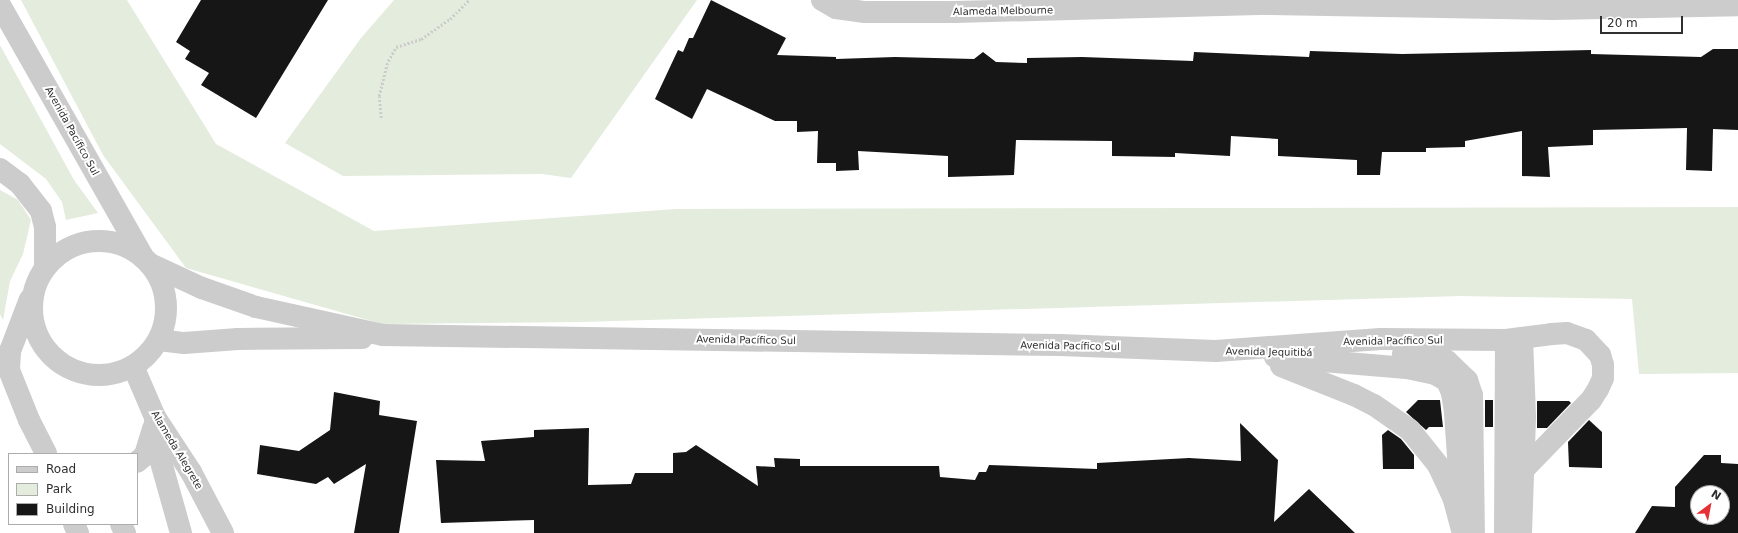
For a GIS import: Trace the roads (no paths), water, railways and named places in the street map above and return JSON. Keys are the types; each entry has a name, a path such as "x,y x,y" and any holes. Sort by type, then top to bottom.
{"street":[{"name":"Alameda Melbourne","path":"822,0 836,8 880,12 1268,4 1553,9 1738,5"},
{"name":"Avenida Pacífico Sul","path":"0,5 147,261 197,286 256,306 383,334"},
{"path":"0,169 20,184 41,210 45,226 45,268"},
{"path":"35,288 32,309 36,331 46,350 62,365 83,374 104,376 133,366 145,358 159,340 166,319 165,297 158,275 147,261 124,246 103,241 80,244 60,253 45,268 35,288 14,339 9,370 29,420 46,453"},
{"name":"Avenida Pacífico Sul","path":"159,340 184,343 238,339 336,340 383,334 1060,345 1216,351 1381,339 1514,339 1567,333 1586,340 1600,355 1603,378 1591,400 1522,471"},
{"path":"1514,339 1525,416 1521,533"},
{"path":"1505,533 1514,339"},
{"path":"1216,351 1296,370 1354,395 1390,415 1410,430 1428,450 1447,483 1467,530"},
{"name":"Avenida Jequitibá","path":"1216,351 1337,364 1400,367 1423,370 1447,381 1452,393 1455,413 1467,530"},
{"name":"Alameda Alegrete","path":"133,366 155,417 192,472 223,533"},
{"path":"138,461 145,455 155,417"},
{"path":"155,417 161,462 181,533"}]}
